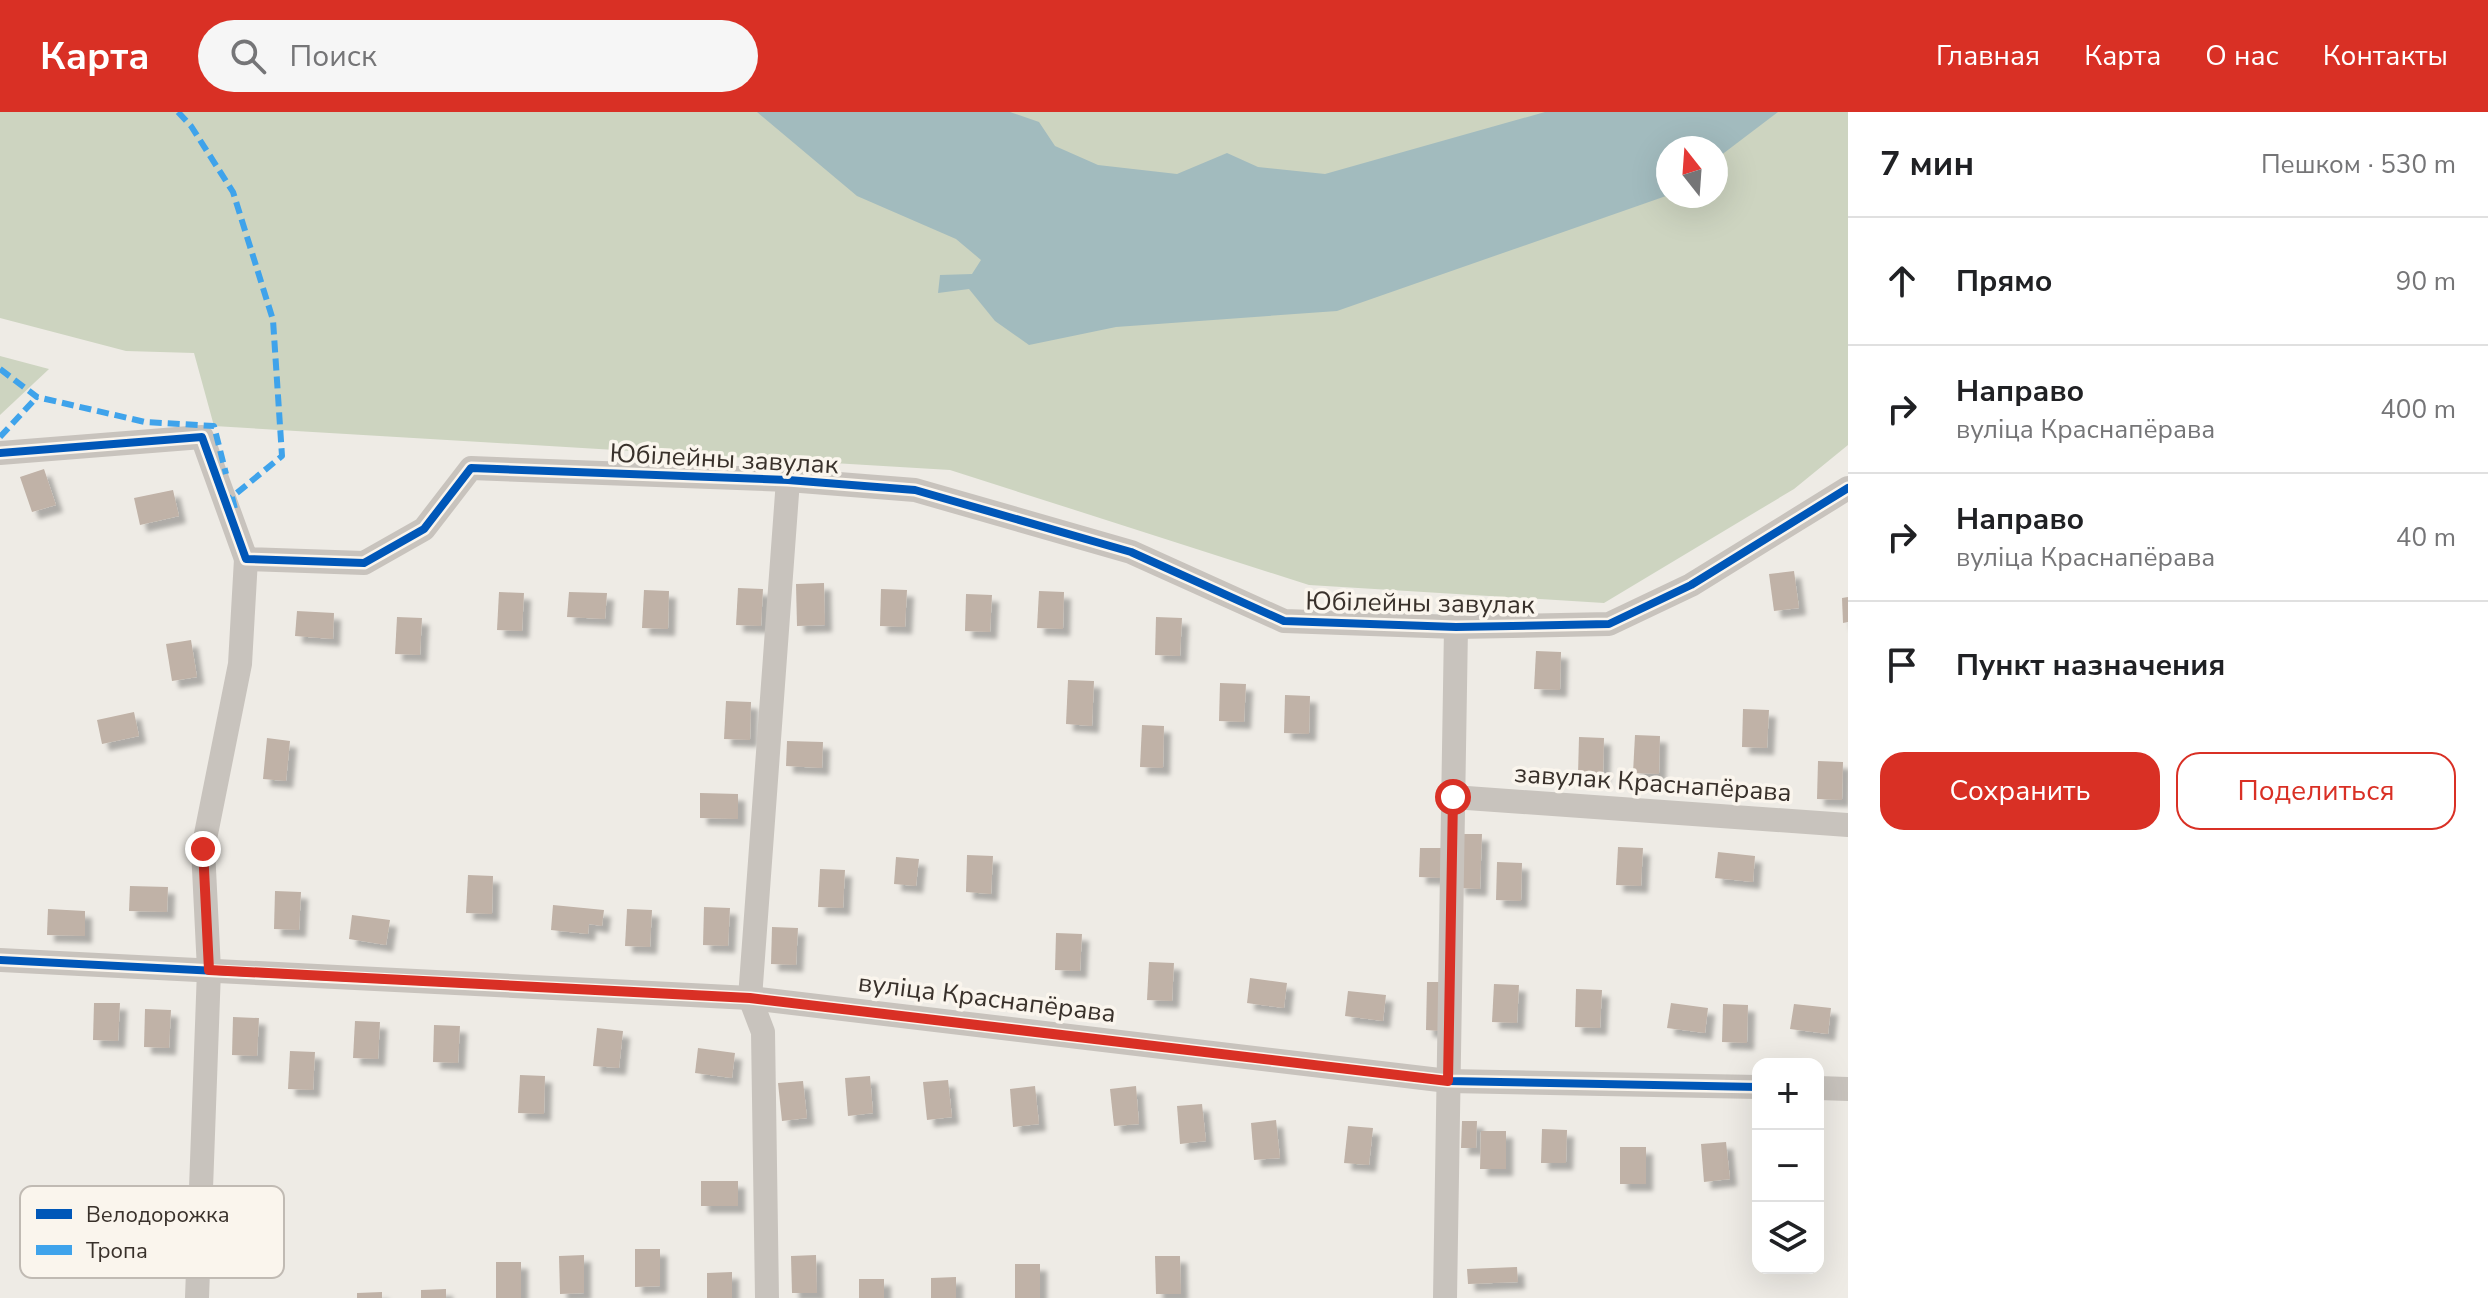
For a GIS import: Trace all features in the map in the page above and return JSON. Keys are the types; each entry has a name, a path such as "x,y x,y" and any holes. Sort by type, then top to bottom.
{"street":[{"path":"0,453 202,437 246,559 240,664 203,849 209,970 201,1186"},
{"name":"Юбілейны завулак","path":"246,559 364,563 424,529 471,468 788,480 915,490 1131,552 1284,621 1456,627 1609,624 1691,585 1848,488"},
{"path":"767,1298 763,1032 750,998 788,480"},
{"path":"1445,1298 1456,627"},
{"name":"завулак Краснапёрава","path":"1453,797 1848,825"},
{"name":"вуліца Краснапёрава","path":"0,960 750,998 1448,1081 1752,1087"},
{"path":"1824,1088 1848,1089"},
{"path":"197,1298 198,1278"}],"green space":[{"path":"0,112 1848,112 1848,445 1794,489 1604,603 1309,585 950,470 214,426 194,353 126,351 0,318"},
{"path":"0,356 49,369 0,415"}],"water":[{"path":"757,112 1010,112 1039,122 1055,146 1098,165 1177,174 1227,153 1258,167 1325,174 1545,112 1778,112 1728,150 1728,136 1656,136 1656,199 1337,311 1116,327 1029,345 995,321 969,289 938,293 940,275 972,274 981,260 956,239 857,196"}],"building":[{"path":"44,469 56,505 32,512 20,477"},
{"path":"173,490 179,516 140,525 134,498"},
{"path":"1794,571 1799,608 1774,611 1769,574"},
{"path":"824,583 825,625 797,626 796,584"},
{"path":"738,588 763,589 761,626 736,625"},
{"path":"881,589 907,590 905,627 880,626"},
{"path":"644,590 669,591 668,629 642,628"},
{"path":"1039,591 1064,592 1063,629 1037,628"},
{"path":"499,592 524,593 522,631 497,630"},
{"path":"569,592 607,593 605,619 567,617"},
{"path":"966,594 992,595 990,632 965,631"},
{"path":"1848,597 1848,622 1843,623 1842,598"},
{"path":"297,611 334,613 333,639 295,636"},
{"path":"397,617 422,618 420,655 395,654"},
{"path":"1156,617 1182,618 1180,656 1155,655"},
{"path":"191,640 197,677 172,681 166,644"},
{"path":"1536,651 1561,652 1560,690 1534,689"},
{"path":"1068,680 1094,681 1092,726 1066,724"},
{"path":"1220,683 1246,684 1244,722 1219,721"},
{"path":"1285,695 1310,696 1309,734 1284,733"},
{"path":"726,701 751,702 750,740 724,739"},
{"path":"1743,709 1769,710 1767,748 1742,747"},
{"path":"134,712 139,736 102,744 97,720"},
{"path":"1142,725 1164,726 1163,768 1140,767"},
{"path":"1635,735 1660,736 1659,774 1633,773"},
{"path":"1579,737 1604,738 1603,776 1578,775"},
{"path":"267,738 290,741 286,781 263,779"},
{"path":"787,741 823,742 822,768 786,766"},
{"path":"1818,761 1843,762 1842,800 1817,799"},
{"path":"700,793 738,794 738,819 700,818"},
{"path":"1459,834 1482,834 1480,889 1458,888"},
{"path":"1618,847 1643,848 1641,886 1616,885"},
{"path":"1420,848 1443,848 1442,878 1419,877"},
{"path":"1718,852 1755,856 1753,882 1715,878"},
{"path":"967,855 993,856 991,894 966,892"},
{"path":"896,857 919,859 916,886 894,884"},
{"path":"1497,862 1522,863 1521,901 1496,900"},
{"path":"820,869 845,870 843,908 818,907"},
{"path":"468,875 493,876 492,914 466,913"},
{"path":"130,886 168,887 167,912 129,911"},
{"path":"275,891 301,892 299,930 274,929"},
{"path":"553,905 604,910 602,926 589,924 588,934 551,930"},
{"path":"704,907 730,908 728,946 703,945"},
{"path":"48,909 85,911 85,936 47,935"},
{"path":"627,909 652,910 650,947 625,946"},
{"path":"352,915 390,920 386,945 349,939"},
{"path":"772,927 798,928 796,965 771,964"},
{"path":"1056,933 1082,934 1080,971 1055,970"},
{"path":"1149,962 1174,963 1172,1001 1147,1000"},
{"path":"1250,978 1287,983 1284,1008 1247,1003"},
{"path":"1427,982 1441,982 1440,1031 1426,1030"},
{"path":"1494,984 1519,985 1517,1023 1492,1022"},
{"path":"1576,989 1602,990 1600,1028 1575,1027"},
{"path":"1348,991 1386,995 1383,1021 1345,1016"},
{"path":"94,1003 120,1003 118,1041 93,1040"},
{"path":"1671,1003 1708,1008 1705,1033 1667,1028"},
{"path":"1723,1004 1748,1005 1747,1043 1722,1042"},
{"path":"1794,1004 1831,1008 1828,1034 1790,1029"},
{"path":"145,1009 171,1010 169,1048 144,1047"},
{"path":"233,1017 259,1018 257,1056 232,1055"},
{"path":"355,1021 380,1022 378,1059 353,1058"},
{"path":"434,1025 460,1026 458,1063 433,1062"},
{"path":"597,1028 623,1031 619,1068 593,1066"},
{"path":"698,1048 735,1053 732,1078 695,1073"},
{"path":"290,1051 315,1052 313,1090 288,1089"},
{"path":"520,1075 545,1076 544,1114 518,1113"},
{"path":"870,1076 873,1113 848,1116 845,1078"},
{"path":"948,1080 952,1117 927,1120 923,1082"},
{"path":"803,1081 807,1118 782,1121 778,1083"},
{"path":"1035,1086 1039,1124 1013,1127 1010,1089"},
{"path":"1136,1086 1139,1124 1114,1126 1110,1089"},
{"path":"1202,1104 1206,1141 1180,1144 1177,1106"},
{"path":"1276,1120 1280,1158 1254,1160 1251,1123"},
{"path":"1462,1121 1477,1121 1476,1148 1461,1148"},
{"path":"1348,1126 1373,1128 1369,1165 1344,1163"},
{"path":"1542,1129 1567,1130 1566,1163 1541,1163"},
{"path":"1481,1131 1506,1131 1506,1169 1480,1169"},
{"path":"1726,1142 1730,1179 1704,1182 1701,1144"},
{"path":"1620,1147 1646,1147 1646,1184 1620,1184"},
{"path":"701,1181 738,1181 738,1206 701,1206"},
{"path":"635,1249 660,1249 660,1286 635,1287"},
{"path":"584,1255 584,1293 560,1294 559,1256"},
{"path":"816,1255 817,1293 792,1293 791,1256"},
{"path":"1155,1256 1180,1256 1181,1294 1156,1294"},
{"path":"496,1262 521,1262 521,1298 496,1298"},
{"path":"1015,1264 1040,1264 1040,1298 1015,1298"},
{"path":"1517,1267 1518,1282 1468,1284 1467,1269"},
{"path":"732,1272 732,1298 707,1298 707,1273"},
{"path":"956,1277 956,1298 931,1298 931,1278"},
{"path":"859,1279 884,1279 884,1298 859,1298"},
{"path":"446,1289 446,1298 421,1298 421,1290"},
{"path":"382,1292 382,1298 357,1298 357,1293"}],"marked path":[{"path":"178,112 191,126 233,192 273,320 282,456 232,497 235,509"},
{"path":"0,369 37,397 145,422 214,426 226,474"},
{"path":"0,437 37,397"}],"cycle path":[{"path":"0,453 202,437 246,559 364,563 424,529 471,468 788,480 915,490 1131,552 1284,621 1456,627 1609,624 1691,585 1848,488"},
{"path":"0,960 750,998 1448,1081 1752,1087"}],"route":[{"path":"203,849 209,970 750,998 1448,1081 1453,797"}]}
